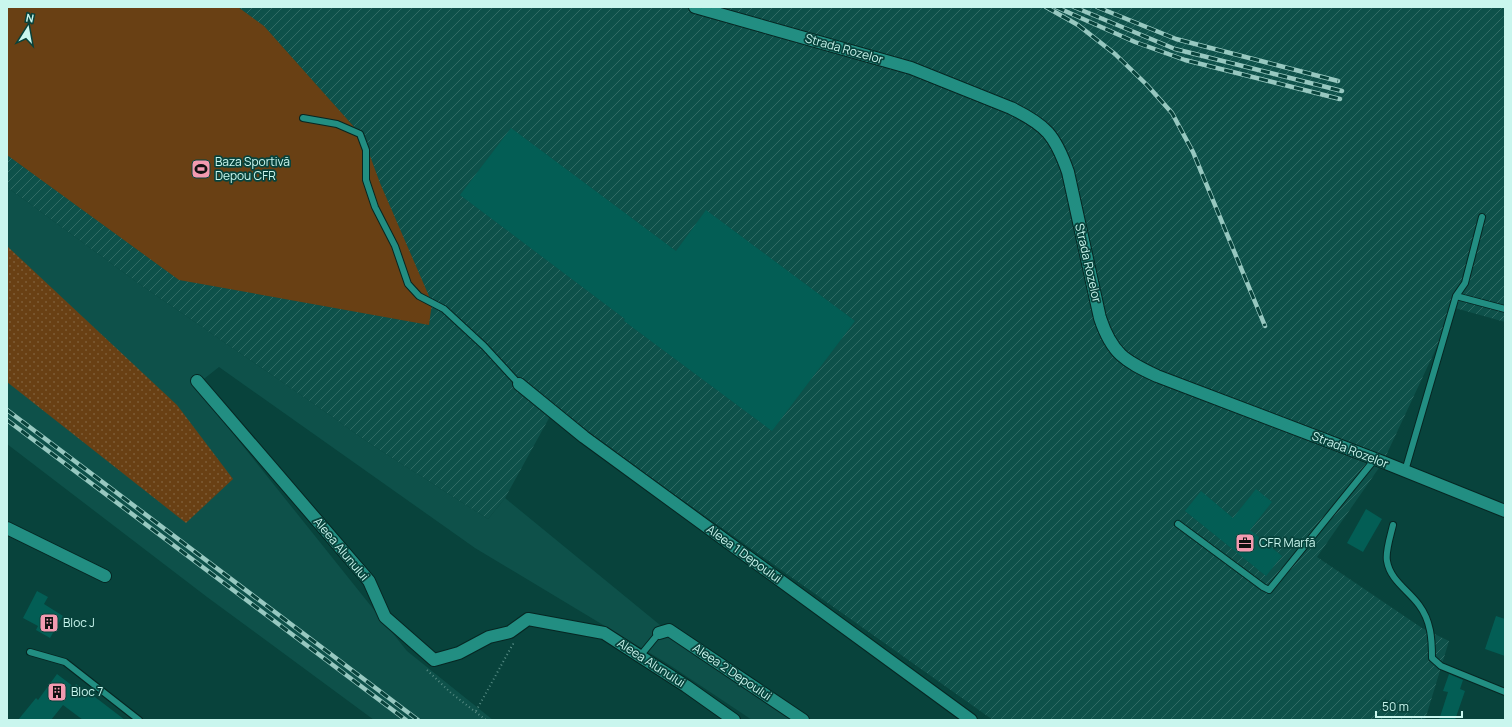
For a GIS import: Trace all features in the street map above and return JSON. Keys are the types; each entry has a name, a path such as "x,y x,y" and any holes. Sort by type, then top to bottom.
{"street":[{"name":"Strada Rozelor","path":"695,7 911,68 1011,108 1027,116 1042,126 1054,139 1062,156 1068,172 1100,318 1106,335 1116,351 1133,365 1157,376 1375,459 1505,511"},
{"name":"Aleea Alunului","path":"197,381 369,581 385,617 434,660 459,653 489,637 510,632 528,619 604,633 686,686 734,720"},
{"name":"Aleea 1 Depoului","path":"519,384 584,437 971,720"},
{"path":"7,528 105,576"},
{"name":"Aleea 2 Depoului","path":"659,633 669,630 803,720"}],"lane":[{"path":"303,118 337,124 360,134 366,150 366,180 375,207 395,246 408,284 419,296 444,309 484,346 519,384"},
{"path":"1405,471 1456,296 1465,283 1482,217"},
{"path":"1456,296 1505,310"},
{"path":"1178,524 1269,590 1375,459"},
{"path":"1393,525 1386,560 1390,572 1419,605 1428,622 1432,641 1432,658 1441,666 1505,692"},
{"path":"640,656 659,633"},
{"path":"30,652 65,662 139,720"}],"path":[{"path":"476,712 513,644 510,632"},
{"path":"424,667 451,692 486,720"}],"shaded area":[{"path":"7,7 1505,7 1505,322 1455,308 1383,462 1317,557 1422,628 1449,641 1425,720 993,720 554,409 505,498 488,519 369,443 138,283 7,187"},
{"name":"Baza Sportivă Depou CFR","path":"7,7 238,7 264,26 363,137 380,183 432,303 429,325 179,280 7,155"},
{"path":"7,187 138,283 369,443 488,519 505,498 682,643 794,720 752,720 668,664 475,548 219,367 195,386 407,651 493,720 374,720 207,597 7,444"},
{"path":"7,246 177,405 233,479 186,523 7,382"}],"building":[{"path":"511,128 676,251 706,210 855,321 772,431 624,321 625,319 460,195"},
{"name":"CFR Marfă","path":"1256,489 1272,502 1250,530 1282,556 1266,576 1185,511 1201,491 1233,518"},
{"path":"1366,509 1382,519 1363,552 1347,543"},
{"path":"37,591 48,597 44,604 63,616 50,638 36,630 38,626 23,618"},
{"path":"1496,616 1505,619 1505,656 1485,649"},
{"path":"57,674 74,687 76,684 81,688 82,687 125,720 83,720 63,705 51,720 18,720 36,698 38,700"},
{"path":"1449,674 1463,680 1460,689 1465,691 1455,720 1439,720 1448,692 1443,691"}],"railway":[{"path":"1046,7 1078,25 1115,54 1147,85 1172,113 1193,152 1265,326"},
{"path":"1056,7 1135,42 1185,60 1340,99"},
{"path":"1074,7 1175,49 1342,91"},
{"path":"1097,7 1176,39 1338,81"},
{"path":"7,410 418,720"},
{"path":"7,420 406,720"}],"place":[{"name":"Baza Sportivă Depou CFR","path":"201,169"},
{"name":"CFR Marfă","path":"1245,543"},
{"name":"Bloc J","path":"49,623"},
{"name":"Bloc 7","path":"57,692"}]}
